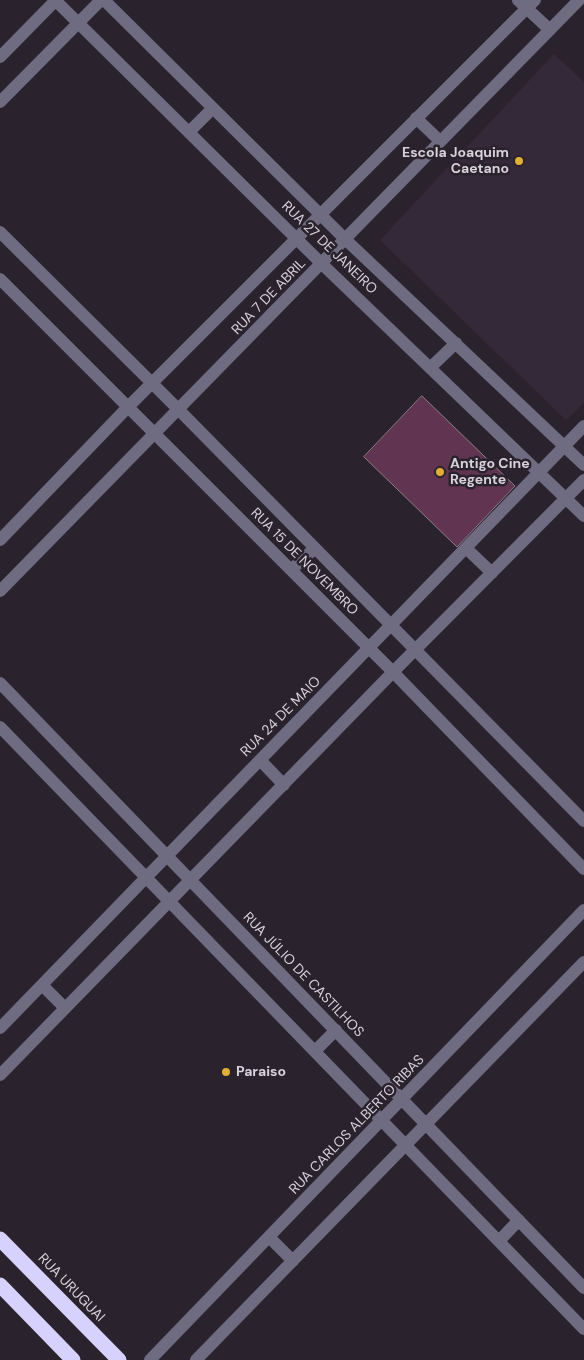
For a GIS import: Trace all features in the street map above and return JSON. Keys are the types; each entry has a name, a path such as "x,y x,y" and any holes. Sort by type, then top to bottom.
{"highway":[{"name":"RUA URUGUAI","path":"0,1238 119,1360"},
{"path":"0,1286 73,1360"}],"street":[{"path":"0,57 56,0"},
{"name":"RUA 27 DE JANEIRO","path":"56,0 322,264 541,472 584,516"},
{"path":"0,102 103,0"},
{"name":"RUA 27 DE JANEIRO","path":"103,0 344,239 584,465"},
{"name":"RUA 7 DE ABRIL","path":"0,591 322,264 344,239 550,30 577,0"},
{"path":"526,3 550,30"},
{"name":"RUA 7 DE ABRIL","path":"0,540 128,407 416,118 526,3"},
{"path":"189,132 213,108"},
{"path":"416,118 440,141"},
{"name":"RUA 15 DE NOVEMBRO","path":"0,232 179,410 584,821"},
{"name":"RUA 15 DE NOVEMBRO","path":"0,279 393,672 584,869"},
{"path":"431,367 456,343"},
{"name":"RUA 24 DE MAIO","path":"0,1028 370,649 584,426"},
{"path":"0,1075 393,672 584,480"},
{"path":"291,570 315,548"},
{"path":"467,549 492,573"},
{"name":"RUA JÚLIO DE CASTILHOS","path":"0,683 584,1288"},
{"path":"0,728 316,1050 584,1329"},
{"path":"260,760 284,785"},
{"name":"RUA CARLOS ALBERTO RIBAS","path":"150,1360 584,910"},
{"path":"196,1360 584,962"},
{"path":"42,985 65,1008"},
{"path":"316,1050 336,1030"},
{"path":"499,1241 519,1220"},
{"path":"269,1237 293,1261"}],"shaded area":[{"name":"Escola Joaquim Caetano","path":"554,54 584,82 584,403 566,420 380,240"}],"building":[{"name":"Antigo Cine Regente","path":"422,396 515,486 457,547 364,457"}],"place":[{"name":"Escola Joaquim Caetano","path":"519,161"},
{"name":"Antigo Cine Regente","path":"440,472"},
{"name":"Paraiso","path":"226,1072"}]}
